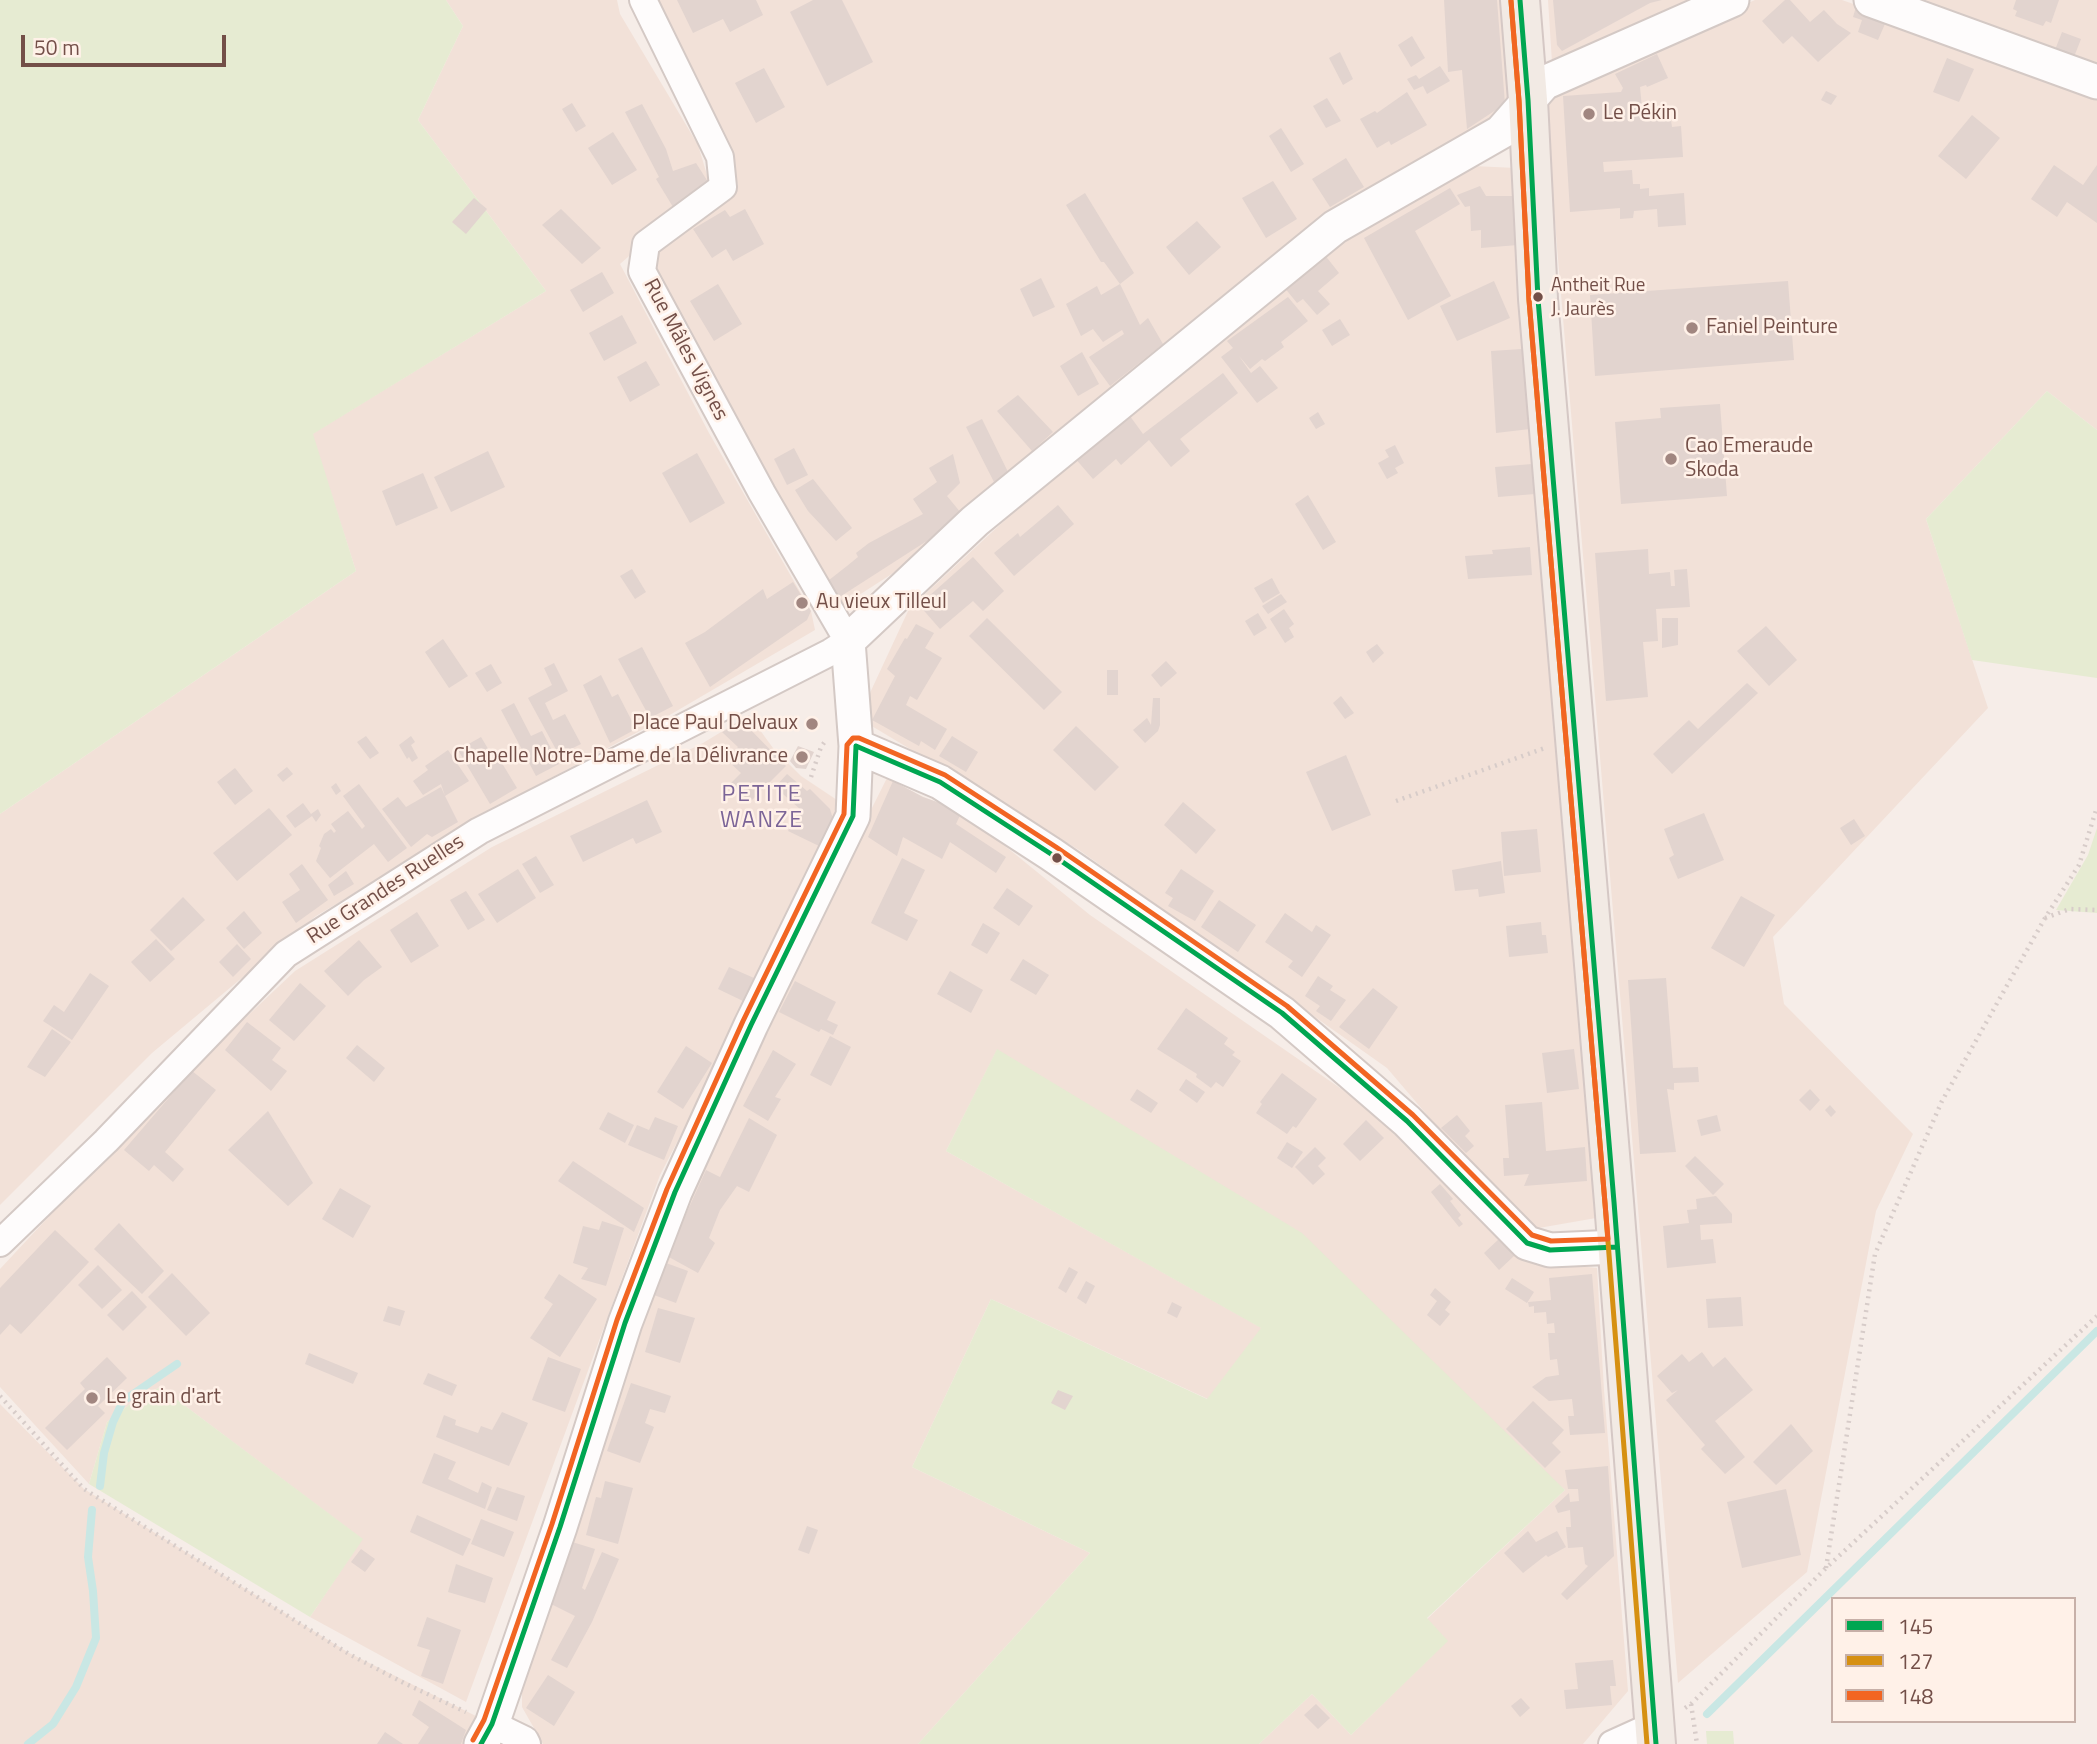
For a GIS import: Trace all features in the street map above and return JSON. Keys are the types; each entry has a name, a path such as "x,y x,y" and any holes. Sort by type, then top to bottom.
{"main road":[{"path":"1521,0 1538,299 1655,1735"}],"street":[{"name":"Rue Mâles Vignes","path":"643,0 720,158 723,187 646,244 642,271 762,493 848,641"},
{"path":"527,1744 525,1740 486,1734 560,1527 625,1323 671,1204 751,1025 853,816 845,739 848,641 975,521 1335,227 1501,132 1544,83 1732,0"},
{"path":"1871,0 2097,82"},
{"name":"Rue Grandes Ruelles","path":"0,1243 106,1140 286,954 480,831 848,641"},
{"path":"845,739 940,782 1282,1013 1407,1121 1527,1243 1550,1250 1617,1247"},
{"path":"1612,1744 1655,1735"}],"path":[{"path":"1396,802 1575,737"},
{"path":"811,777 821,747 845,739"},
{"path":"1826,1568 1875,1254 1942,1101 2045,918 2079,865 2097,807"},
{"path":"2045,918 2070,909 2097,910"},
{"path":"1698,1744 1691,1704 1826,1568 2097,1316"},
{"path":"0,1395 84,1489 349,1654 404,1683 486,1734"}],"shaded area":[{"path":"446,0 617,0 620,14 698,145 710,185 620,264 709,433 811,611 815,630 668,716 536,786 316,916 152,1053 0,1205 0,814 356,571 312,434 546,291 418,120 463,26"},
{"path":"651,0 1506,0 1520,99 1499,121 1319,217 929,550 842,606 631,267 738,185"},
{"path":"1548,0 1689,0 1552,62"},
{"path":"1755,0 1842,0 2097,90 2097,430 2047,391 1926,519 1988,708 1773,937 1784,1004 1913,1134 1876,1211 1807,1572 1678,1683 1545,104 1548,91"},
{"path":"1884,0 2097,0 2097,70"},
{"path":"1473,166 1516,168 1545,492 1589,1150 1596,1218 1533,1229 1468,1163 1387,1068 1079,850 865,722 869,695 909,609 1100,432 1331,243"},
{"path":"749,715 773,748 801,776 837,800 833,819 749,1004 660,1175 466,1702 310,1617 362,1539 160,1387 130,1404 107,1422 89,1484 0,1387 0,1269 149,1109 295,971 492,847 703,743"},
{"path":"888,776 923,797 962,811 1090,915 1366,1106 1499,1240 1532,1261 1597,1268 1628,1691 1583,1744 1259,1744 1312,1694 1351,1735 1447,1641 1427,1619 1565,1490 997,1050 946,1151 1262,1328 1208,1399 991,1299 912,1467 1090,1553 918,1744 543,1744 522,1707 522,1681 635,1319 718,1115"},
{"path":"0,1404 84,1489 349,1653 492,1724 481,1744 0,1744"}],"green space":[{"path":"0,0 446,0 463,26 418,120 546,291 313,434 356,571 0,814"},
{"path":"2047,391 2097,430 2097,678 1972,660 1926,519"},
{"path":"2097,828 2097,913 2056,910 2088,855"},
{"path":"997,1049 1302,1233 1565,1490 1427,1618 1448,1641 1351,1735 1312,1694 1259,1744 918,1744 1090,1553 912,1467 991,1299 1207,1399 1261,1328 946,1151"},
{"path":"160,1387 363,1539 310,1617 89,1484 107,1422 130,1404"},
{"path":"1706,1731 1733,1731 1734,1744 1707,1744"}],"building":[{"path":"677,0 756,0 763,15 730,32 723,19 693,33"},
{"path":"813,0 842,0 873,62 827,86 790,12"},
{"path":"1444,0 1497,0 1505,104 1467,129 1462,70 1448,72"},
{"path":"1553,0 1662,0 1650,3 1562,51 1557,45"},
{"path":"1785,0 1790,0 1810,22 1824,10 1837,24 1851,33 1818,62 1792,36 1783,44 1762,21"},
{"path":"2016,0 2059,0 2051,23 2046,21 2043,26 2015,16 2017,11 2013,9"},
{"path":"1856,7 1888,17 1878,40 1858,32 1862,20 1853,17"},
{"path":"2062,32 2081,39 2074,57 2055,50"},
{"path":"1412,36 1425,58 1411,67 1398,45"},
{"path":"1340,52 1353,79 1343,85 1329,58"},
{"path":"1657,54 1668,78 1647,87 1640,87 1642,108 1669,106 1672,127 1681,126 1683,157 1603,162 1604,172 1632,170 1633,184 1640,184 1640,189 1649,188 1649,196 1684,193 1686,225 1658,227 1657,209 1634,211 1633,218 1620,219 1620,208 1570,212 1563,96 1621,92 1623,88 1615,74"},
{"path":"1947,58 1974,69 1959,102 1933,92"},
{"path":"1440,66 1450,81 1427,94 1423,86 1414,90 1407,79 1416,75 1419,79"},
{"path":"764,68 785,107 756,123 735,83"},
{"path":"1826,91 1837,96 1831,105 1821,100"},
{"path":"1407,92 1427,125 1391,145 1389,141 1377,148 1360,119 1375,111 1377,113"},
{"path":"1327,98 1341,121 1326,128 1313,106"},
{"path":"572,103 586,126 576,132 562,109"},
{"path":"642,104 666,149 673,171 696,163 710,185 673,207 656,179 659,177 625,112"},
{"path":"1972,115 2000,138 1966,179 1938,156"},
{"path":"1281,128 1304,164 1291,172 1269,136"},
{"path":"613,132 637,170 612,185 588,148"},
{"path":"1346,158 1364,187 1330,207 1312,179"},
{"path":"2054,165 2083,185 2097,165 2097,223 2067,202 2057,217 2031,199"},
{"path":"1273,181 1297,219 1266,238 1242,198"},
{"path":"1480,186 1486,196 1512,196 1518,245 1481,248 1481,230 1471,231 1470,206 1465,207 1457,195"},
{"path":"1450,188 1460,204 1415,231 1451,296 1408,320 1364,238"},
{"path":"1085,193 1134,273 1120,284 1104,262 1101,262 1066,205"},
{"path":"474,198 487,209 466,234 452,222"},
{"path":"561,209 601,248 582,264 542,225"},
{"path":"745,209 764,244 733,261 726,249 712,258 693,229 725,210 730,217"},
{"path":"1197,221 1221,247 1189,275 1166,247"},
{"path":"1324,254 1339,273 1318,291 1330,304 1317,315 1303,299 1297,303 1284,287"},
{"path":"602,272 614,293 583,312 570,290"},
{"path":"1041,278 1055,307 1033,317 1020,289"},
{"path":"1494,281 1510,318 1457,341 1440,306"},
{"name":"Faniel Peinture","path":"1788,281 1794,360 1595,376 1590,295"},
{"path":"718,284 742,324 714,341 690,301"},
{"path":"1120,284 1140,325 1148,318 1163,344 1110,386 1089,357 1124,334 1122,330 1103,342 1093,329 1081,336 1066,304 1097,286 1101,295"},
{"path":"1288,297 1308,321 1281,342 1284,347 1250,369 1239,356 1251,373 1260,366 1278,388 1257,403 1221,357 1233,348 1227,341"},
{"path":"622,315 637,343 604,361 589,333"},
{"path":"1340,319 1350,335 1332,346 1322,330"},
{"path":"1522,349 1530,429 1496,433 1491,351"},
{"path":"1082,352 1099,384 1078,396 1060,366"},
{"path":"646,361 660,385 630,402 617,377"},
{"path":"1223,373 1238,393 1180,439 1190,451 1171,467 1149,440 1121,465 1116,459 1093,479 1074,457 1127,412 1143,434"},
{"path":"1018,395 1053,432 1032,451 997,411"},
{"name":"Cao Emeraude Skoda","path":"1720,404 1727,496 1621,504 1615,422 1661,418 1660,408"},
{"path":"1318,412 1325,424 1316,429 1309,418"},
{"path":"982,419 1008,472 994,482 966,427"},
{"path":"1395,445 1404,463 1395,468 1398,473 1387,479 1378,463 1389,457 1385,450"},
{"path":"794,448 808,475 787,485 774,459"},
{"path":"488,451 505,487 451,512 434,477"},
{"path":"697,453 725,503 690,523 662,473"},
{"path":"953,454 960,483 947,496 961,513 933,537 835,600 824,584 858,557 856,553 869,543 923,514 913,499 937,482 929,468"},
{"path":"1532,464 1535,494 1498,497 1495,467"},
{"path":"423,473 438,508 396,526 382,491"},
{"path":"813,479 852,528 836,541 808,511 795,490"},
{"path":"1308,495 1336,542 1323,550 1295,504"},
{"path":"1058,505 1074,524 1014,576 994,553 1018,533 1020,537"},
{"path":"1530,547 1532,575 1468,579 1465,556 1493,554 1492,550"},
{"path":"1648,549 1649,574 1670,572 1671,586 1675,586 1674,570 1687,569 1690,607 1656,609 1658,641 1643,642 1648,697 1606,701 1595,553"},
{"path":"973,557 1004,591 983,611 973,601 940,629 919,605"},
{"path":"632,569 646,592 635,599 620,576"},
{"path":"1272,578 1280,593 1263,603 1254,588"},
{"path":"793,582 811,611 807,620 710,687 685,643 705,632 763,589 767,599"},
{"path":"1281,594 1287,602 1268,614 1262,606"},
{"path":"1284,609 1294,624 1289,628 1294,637 1285,643 1270,619"},
{"path":"1258,613 1267,628 1254,636 1245,621"},
{"path":"987,618 1062,692 1044,710 969,636"},
{"path":"1662,618 1678,618 1678,645 1662,648"},
{"path":"916,624 934,633 925,648 942,658 917,700 910,696 906,705 947,729 935,750 921,741 919,746 872,720 895,676 887,669"},
{"path":"1766,626 1797,660 1769,686 1737,651"},
{"path":"443,639 468,676 449,688 425,652"},
{"path":"1377,644 1384,653 1373,663 1366,652"},
{"path":"642,647 673,706 650,718 618,659"},
{"path":"1166,661 1177,673 1161,687 1151,675"},
{"path":"554,663 568,691 545,703 553,720 565,714 581,744 559,755 528,698 552,685 544,668"},
{"path":"491,664 502,683 487,692 475,673"},
{"path":"1107,670 1118,670 1118,695 1107,695"},
{"path":"601,675 612,697 618,694 636,729 610,743 583,685"},
{"path":"1747,683 1758,693 1672,774 1653,754 1689,720 1698,729"},
{"path":"1341,696 1354,713 1345,719 1333,703"},
{"path":"1153,698 1160,698 1160,725 1158,731 1145,743 1133,730 1147,718 1151,725"},
{"path":"514,703 531,736 542,731 559,764 536,776 501,710"},
{"path":"743,722 786,766 750,802 731,783 741,773 727,760 738,747 722,732"},
{"path":"1076,726 1119,767 1095,791 1053,750"},
{"path":"366,736 379,753 370,759 357,742"},
{"path":"411,736 415,742 411,745 418,758 412,762 409,757 407,759 399,745"},
{"path":"952,736 978,752 966,772 939,756"},
{"path":"481,737 490,752 494,750 517,788 490,804 458,750"},
{"name":"Chapelle Notre-Dame de la Délivrance","path":"798,746 814,752 806,769 796,768 790,761"},
{"path":"448,750 469,781 445,796 441,784 423,795 413,781 428,770 425,766"},
{"path":"1346,755 1371,815 1332,831 1306,772"},
{"path":"287,767 293,774 283,782 277,775"},
{"path":"235,768 253,791 235,805 217,782"},
{"path":"787,774 807,791 810,789 830,809 833,819 819,846 788,831 800,809 775,787"},
{"path":"893,781 923,797 962,811 956,824 1006,857 996,873 950,842 942,859 903,837 897,856 868,837"},
{"path":"336,783 341,791 336,795 331,787"},
{"path":"359,784 407,848 388,862 374,844 330,878 316,861 321,848 319,846 324,834 331,829 334,833 336,831 331,824 348,811 362,829 365,826 343,796"},
{"path":"441,787 458,822 432,837 427,834 411,847 382,809 398,797 406,807"},
{"path":"647,800 662,832 636,844 633,838 583,862 570,836"},
{"path":"1183,802 1216,830 1196,854 1164,825"},
{"path":"303,803 311,814 318,809 321,815 316,822 312,816 295,828 286,816"},
{"path":"269,808 292,835 237,881 213,853"},
{"path":"1704,813 1724,860 1678,879 1669,858 1674,855 1664,829"},
{"path":"1854,819 1865,836 1851,845 1840,828"},
{"path":"1537,829 1541,872 1504,876 1501,832"},
{"path":"536,856 554,885 540,893 522,864"},
{"path":"902,858 925,870 904,913 918,920 907,941 871,923"},
{"path":"1501,861 1505,893 1479,897 1478,889 1455,891 1452,870"},
{"path":"302,864 328,900 296,923 282,902 300,890 289,874"},
{"path":"518,869 536,898 497,923 478,894"},
{"path":"1181,869 1214,891 1195,921 1168,906 1173,898 1165,893"},
{"path":"346,871 354,884 334,896 328,885"},
{"path":"1007,888 1033,906 1019,926 993,908"},
{"path":"466,891 485,920 468,930 450,900"},
{"path":"1741,896 1775,915 1744,967 1711,948"},
{"path":"183,897 205,920 171,951 150,930"},
{"path":"1219,900 1256,925 1238,952 1201,927"},
{"path":"244,911 262,933 244,949 226,928"},
{"path":"417,912 439,946 411,963 390,930"},
{"path":"1285,913 1312,932 1316,925 1331,935 1302,977 1288,967 1293,961 1265,942"},
{"path":"1541,922 1548,953 1509,957 1506,926"},
{"path":"983,923 1000,933 987,954 971,945"},
{"path":"156,939 175,959 150,982 131,962"},
{"path":"359,940 382,967 348,996 324,971"},
{"path":"237,944 251,959 233,977 219,962"},
{"path":"1023,959 1049,975 1036,995 1010,980"},
{"path":"729,967 754,978 743,1001 718,989"},
{"path":"950,971 983,990 971,1013 937,994"},
{"path":"90,973 109,986 72,1040 43,1021 54,1005 64,1012"},
{"path":"1318,976 1333,986 1330,990 1346,1000 1331,1021 1316,1011 1320,1006 1305,996"},
{"path":"1666,978 1673,1068 1698,1067 1699,1082 1674,1083 1674,1090 1667,1089 1676,1152 1640,1154 1628,980"},
{"path":"795,981 836,1002 827,1020 838,1025 833,1035 821,1029 819,1032 779,1012"},
{"path":"300,983 326,1006 294,1041 269,1020"},
{"path":"1373,988 1398,1007 1369,1049 1339,1027"},
{"path":"1186,1008 1228,1038 1224,1044 1235,1052 1232,1055 1241,1061 1223,1087 1216,1082 1211,1088 1196,1077 1197,1074 1157,1049"},
{"path":"247,1022 281,1048 272,1060 287,1071 271,1091 225,1050"},
{"path":"52,1029 71,1042 45,1077 27,1067"},
{"path":"830,1036 851,1047 831,1086 810,1075"},
{"path":"357,1045 385,1068 374,1082 346,1058"},
{"path":"686,1046 712,1063 683,1109 657,1092"},
{"path":"1574,1049 1579,1089 1547,1093 1542,1053"},
{"path":"773,1050 796,1064 775,1097 781,1099 768,1121 743,1106"},
{"path":"192,1071 216,1090 165,1152 184,1169 173,1182 154,1165 149,1171 124,1150"},
{"path":"1282,1073 1317,1099 1296,1128 1293,1126 1287,1134 1256,1113 1262,1104 1260,1102"},
{"path":"1186,1079 1205,1092 1197,1103 1179,1090"},
{"path":"1137,1089 1158,1103 1151,1113 1130,1100"},
{"path":"1810,1089 1820,1100 1810,1111 1799,1100"},
{"path":"1542,1102 1546,1151 1585,1147 1587,1181 1524,1186 1529,1174 1504,1176 1503,1158 1509,1158 1505,1105"},
{"path":"1830,1105 1836,1112 1831,1117 1825,1110"},
{"path":"268,1111 313,1183 288,1206 228,1150"},
{"path":"608,1112 634,1125 625,1143 599,1129"},
{"path":"1457,1115 1470,1131 1465,1136 1474,1146 1466,1153 1441,1128"},
{"path":"1717,1115 1721,1131 1701,1136 1697,1120"},
{"path":"655,1117 678,1126 664,1160 628,1145 637,1125 649,1130"},
{"path":"749,1118 777,1135 749,1192 737,1186 720,1210 709,1238 715,1243 698,1273 667,1256 706,1170 720,1177"},
{"path":"1366,1120 1384,1138 1360,1161 1343,1144"},
{"path":"1287,1142 1303,1152 1292,1168 1277,1158"},
{"path":"1315,1147 1326,1158 1318,1166 1325,1174 1313,1185 1295,1167"},
{"path":"1695,1156 1724,1184 1713,1195 1685,1166"},
{"path":"573,1161 644,1208 634,1232 558,1181"},
{"path":"1440,1184 1453,1199 1450,1201 1461,1215 1458,1218 1463,1224 1459,1227 1431,1192"},
{"path":"340,1188 371,1206 353,1238 322,1219"},
{"path":"1716,1196 1732,1214 1732,1223 1700,1225 1701,1240 1713,1239 1716,1263 1667,1268 1663,1226 1689,1223 1687,1210 1697,1209 1696,1199"},
{"path":"602,1221 624,1228 606,1286 581,1279 588,1268 573,1263 583,1226 599,1230"},
{"path":"119,1223 164,1271 142,1294 94,1249"},
{"path":"55,1230 89,1262 21,1334 10,1324 0,1335 0,1288"},
{"path":"1499,1239 1514,1256 1499,1270 1484,1253"},
{"path":"666,1263 688,1271 676,1303 654,1295"},
{"path":"98,1265 122,1290 102,1309 78,1285"},
{"path":"1069,1267 1078,1272 1066,1293 1058,1288"},
{"path":"172,1273 210,1313 186,1336 148,1297"},
{"path":"559,1274 597,1299 560,1357 530,1338 553,1304 544,1298"},
{"path":"1592,1274 1605,1433 1570,1435 1568,1416 1574,1416 1572,1399 1549,1401 1532,1387 1546,1377 1559,1375 1557,1359 1550,1360 1548,1333 1555,1333 1554,1323 1547,1324 1546,1312 1534,1313 1534,1306 1529,1307 1528,1302 1551,1300 1549,1278"},
{"path":"1512,1278 1534,1292 1527,1303 1505,1289"},
{"path":"1086,1281 1095,1286 1086,1304 1077,1298"},
{"path":"1435,1288 1451,1302 1445,1310 1450,1314 1440,1326 1427,1315 1437,1301 1430,1295"},
{"path":"132,1291 147,1307 123,1331 107,1315"},
{"path":"1741,1297 1743,1326 1708,1328 1706,1299"},
{"path":"1172,1302 1182,1307 1177,1318 1167,1313"},
{"path":"388,1306 405,1311 400,1326 383,1321"},
{"path":"658,1308 695,1318 680,1363 645,1352"},
{"path":"1702,1352 1713,1367 1725,1357 1753,1390 1715,1421 1745,1457 1725,1474 1701,1449 1705,1445 1666,1400 1678,1390 1672,1393 1657,1376 1682,1354 1689,1362"},
{"path":"309,1353 358,1373 353,1384 305,1364"},
{"name":"Le grain d'art","path":"107,1357 127,1378 98,1406 105,1413 67,1450 45,1428 85,1389 80,1383"},
{"path":"548,1357 581,1369 565,1412 532,1400"},
{"path":"428,1373 457,1385 452,1396 423,1384"},
{"path":"631,1383 671,1396 665,1413 650,1409 645,1423 654,1427 640,1463 607,1451"},
{"path":"1058,1390 1073,1396 1065,1410 1051,1403"},
{"path":"1533,1401 1564,1430 1552,1443 1561,1452 1545,1468 1506,1429"},
{"path":"502,1412 528,1423 509,1466 436,1437 444,1415 456,1420 455,1425 478,1433 481,1426 492,1430"},
{"path":"1791,1424 1813,1451 1776,1485 1753,1462"},
{"path":"434,1453 456,1462 448,1479 478,1493 482,1482 492,1487 485,1509 422,1483"},
{"path":"1608,1466 1614,1556 1567,1600 1561,1594 1588,1566 1585,1564 1583,1547 1568,1548 1566,1527 1571,1527 1570,1510 1558,1513 1555,1506 1569,1493 1570,1502 1579,1501 1578,1489 1568,1489 1565,1470"},
{"path":"605,1481 633,1488 618,1544 586,1535 596,1497 601,1498"},
{"path":"497,1487 525,1496 517,1521 487,1510"},
{"path":"1786,1489 1801,1555 1742,1568 1727,1502"},
{"path":"417,1515 471,1539 463,1556 410,1532"},
{"path":"481,1519 514,1532 504,1557 471,1544"},
{"path":"807,1526 818,1530 809,1554 798,1550"},
{"path":"1528,1531 1536,1542 1557,1531 1566,1547 1548,1557 1546,1555 1523,1573 1504,1553"},
{"path":"569,1541 595,1549 582,1588 585,1590 602,1552 619,1559 592,1622 567,1668 551,1660 575,1616 551,1604"},
{"path":"361,1549 375,1559 365,1572 351,1562"},
{"path":"456,1564 493,1578 485,1603 448,1592"},
{"path":"427,1617 461,1630 443,1684 421,1676 430,1650 417,1646"},
{"path":"1613,1660 1616,1686 1610,1686 1612,1705 1566,1709 1564,1690 1578,1689 1575,1663"},
{"path":"548,1675 575,1692 554,1726 526,1708"},
{"path":"1521,1698 1530,1708 1520,1717 1511,1706"},
{"path":"419,1700 466,1730 461,1744 418,1744 429,1727 412,1715"},
{"path":"1316,1704 1330,1718 1318,1729 1304,1715"},
{"path":"385,1732 403,1744 377,1744"}],"waterway":[{"path":"1707,1714 2097,1331"},
{"path":"100,1486 104,1453 113,1422 123,1401 177,1364"},
{"path":"28,1744 53,1724 76,1687 96,1638 88,1557 92,1510"}],"transit line":[{"name":"145","path":"1520,0 1538,299 1614,1202 1656,1744"},
{"name":"127","path":"1511,1 1529,300 1605,1203 1647,1744"},
{"name":"148","path":"473,1740 484,1720 552,1524 617,1320 667,1189 743,1021 844,814 847,745 853,738 859,738 945,775 1056,847 1287,1006 1413,1115 1532,1235 1551,1241 1608,1239 1529,300 1511,1"},
{"name":"145","path":"856,746 940,782 1051,854 1282,1013 1407,1121 1527,1243 1550,1250 1617,1247"},
{"name":"145","path":"481,1744 492,1724 560,1527 625,1323 675,1192 751,1025 853,816 856,746"}],"place":[{"name":"Le Pékin","path":"1589,114"},
{"name":"Antheit Rue J. Jaurès","path":"1538,297"},
{"name":"Faniel Peinture","path":"1692,328"},
{"name":"Cao Emeraude Skoda","path":"1671,459"},
{"name":"Au vieux Tilleul","path":"802,603"},
{"name":"Place Paul Delvaux","path":"812,724"},
{"name":"Chapelle Notre-Dame de la Délivrance","path":"802,757"},
{"name":"Le grain d'art","path":"92,1398"}],"district":[{"name":"PETITE WANZE","path":"762,808"}]}
